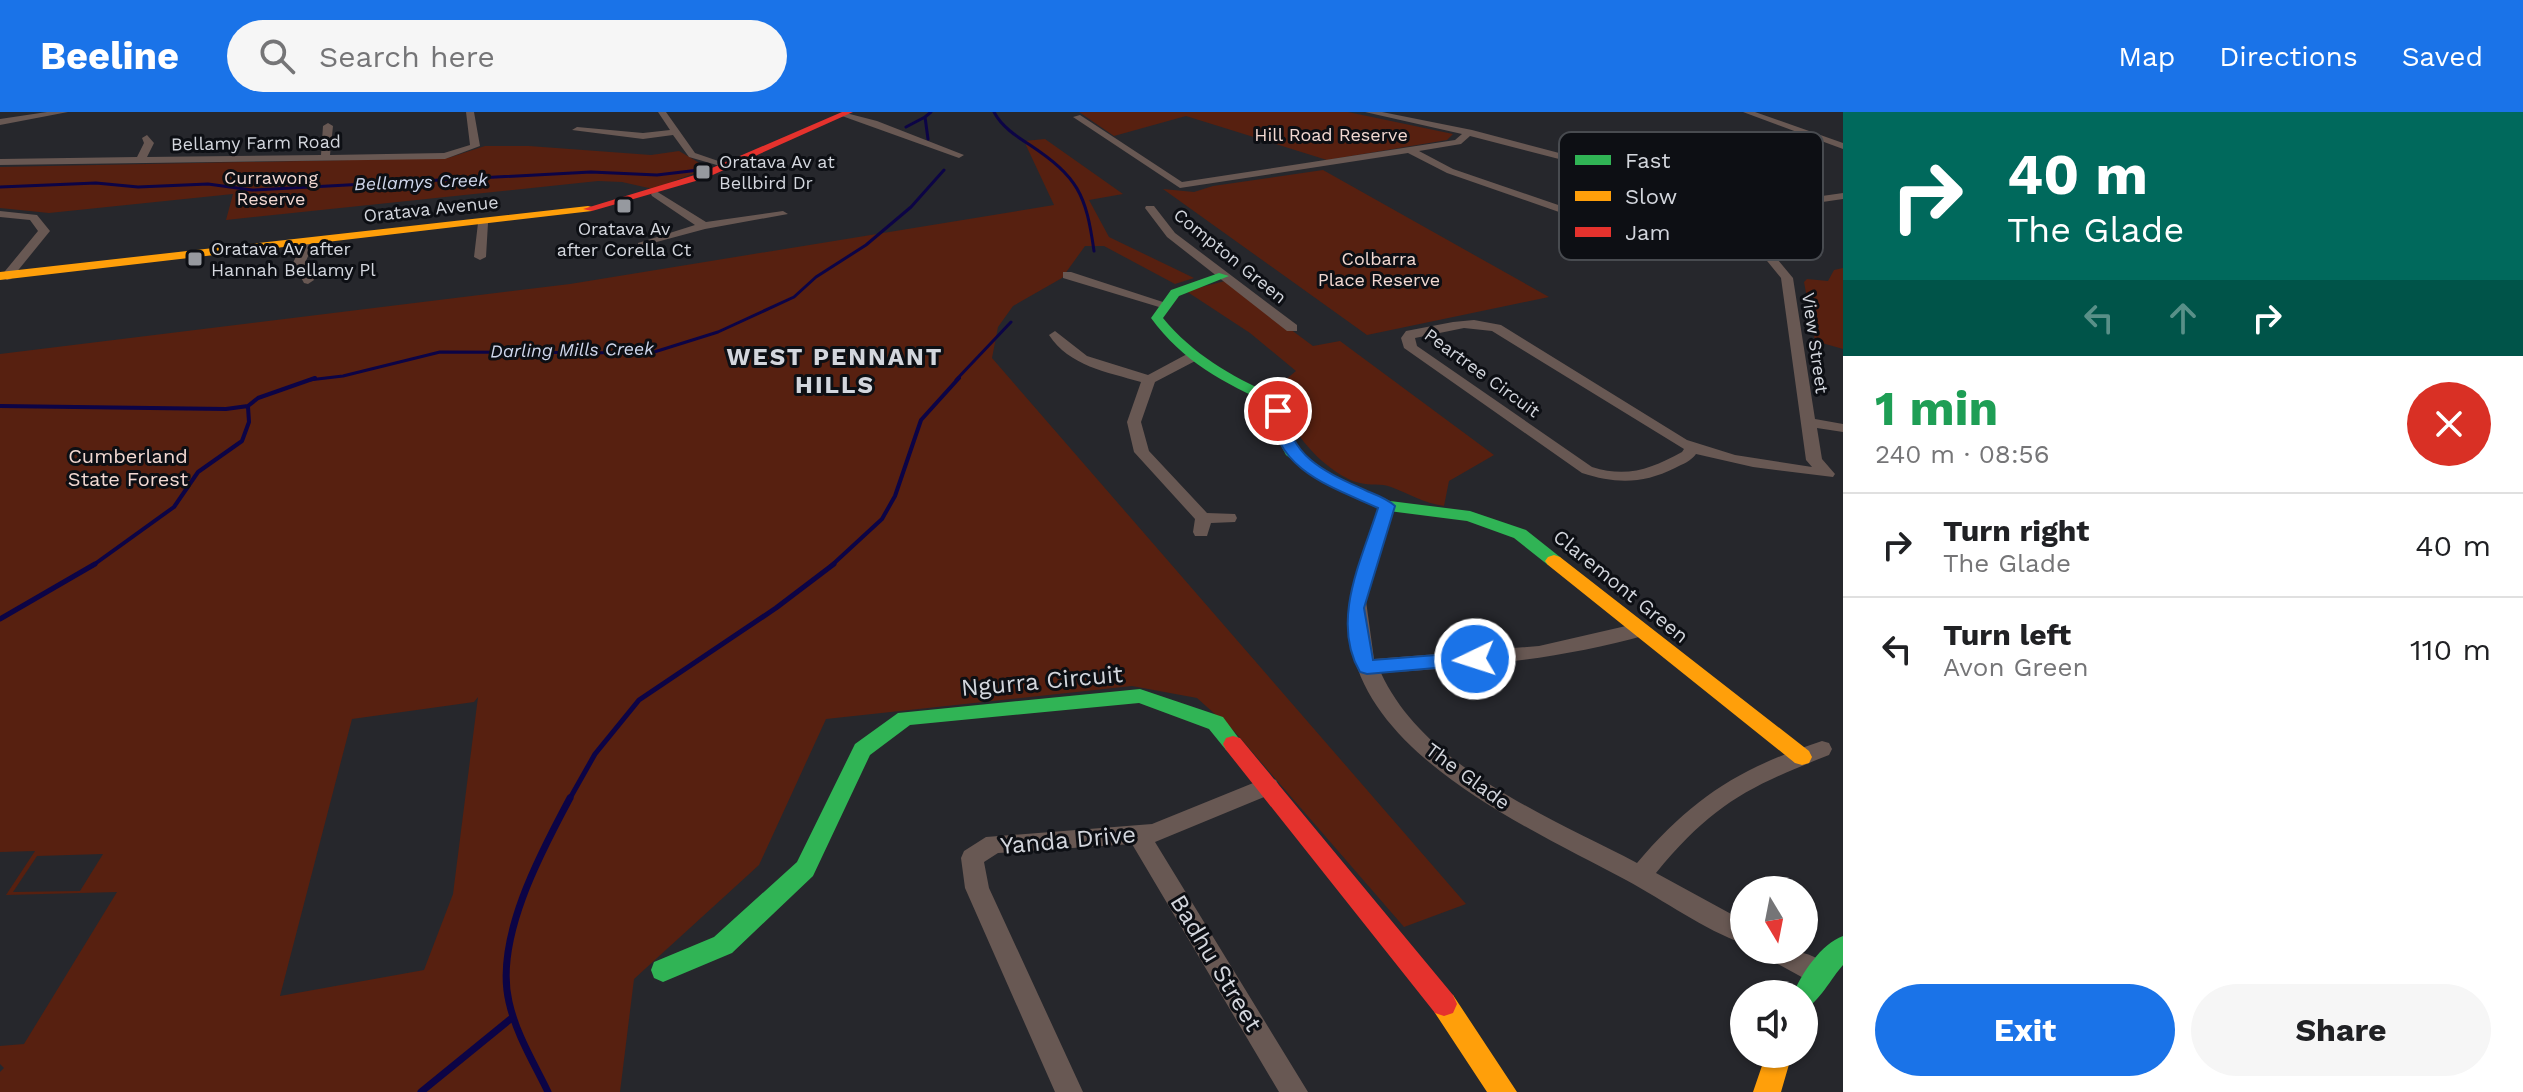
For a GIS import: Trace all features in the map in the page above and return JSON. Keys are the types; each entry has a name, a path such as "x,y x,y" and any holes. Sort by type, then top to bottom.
{"street":[{"path":"0,122 64,112"},
{"name":"Bellamy Farm Road","path":"0,162 425,157 465,151 475,146 470,112"},
{"path":"662,112 692,155 724,166"},
{"path":"1747,112 1803,132"},
{"path":"847,113 959,155"},
{"name":"Oratava Avenue","path":"4,276 592,210 656,194 847,113"},
{"path":"1377,113 1559,155"},
{"path":"1077,117 1180,185 1458,142 1467,134"},
{"path":"325,158 328,126"},
{"path":"577,130 643,136 675,132"},
{"path":"141,160 149,143 147,138"},
{"path":"1823,139 1843,146"},
{"path":"1409,150 1450,171 1559,209"},
{"path":"656,194 704,226"},
{"path":"1823,200 1843,196"},
{"name":"Compton Green","path":"1150,208 1171,235 1292,328"},
{"path":"0,214 33,217 44,231 4,276"},
{"path":"642,245 704,226 783,214"},
{"path":"480,257 483,223"},
{"path":"308,243 299,263 308,280"},
{"name":"View Street","path":"1776,260 1787,278 1791,299 1814,460 1827,474"},
{"path":"1067,275 1163,304"},
{"path":"1223,276 1182,288 1163,304 1157,318 1166,333 1194,356 1149,380 1134,422 1142,452 1202,525 1229,518"},
{"name":"Peartree Circuit","path":"1692,447 1688,455 1640,478 1606,477 1587,470 1411,348 1408,338 1411,334 1459,323 1481,323 1496,328 1692,447 1827,474"},
{"path":"1055,335 1058,343 1072,354 1149,380"},
{"name":"Claremont Green","path":"1194,356 1227,382 1280,403 1280,430 1294,455 1326,478 1387,506 1470,516 1511,530 1639,630 1812,753 1739,784 1710,804 1664,847 1640,876"},
{"path":"1808,422 1843,428"},
{"name":"The Glade","path":"1387,506 1355,608 1363,661 1388,705 1429,751 1490,797 1730,925"},
{"path":"1367,667 1546,651 1600,642 1639,630"},
{"name":"Ngurra Circuit","path":"663,970 723,945 805,869 862,750 905,718 1140,696 1216,723 1457,1020 1503,1092"},
{"name":"Yanda Drive","path":"1069,1092 977,888 972,858 994,844 1153,833 1268,786"},
{"name":"Badhu Street","path":"1138,834 1294,1092"},
{"path":"1814,980 1843,947"},
{"path":"1800,964 1818,974"},
{"path":"1767,1092 1775,1068"}],"green space":[{"name":"Hill Road Reserve","path":"1079,112 1348,112 1453,134 1447,140 1327,160 1186,116 1114,136"},
{"name":"Cumberland State Forest","path":"1045,139 1123,194 1089,200 1109,237 1194,278 1175,284 1104,246 1085,246 1062,278 1013,306 998,327 992,358 1466,904 1404,927 1235,732 1197,698 1132,686 826,719 759,865 634,979 620,1092 0,1092 0,1072 4,1068 0,1064 0,1046 24,1044 117,892 6,895 35,851 0,852 0,354 570,284 1054,205 1024,141","holes":["478,697 453,894 424,970 280,996 352,719 474,702","103,854 80,891 13,892 37,856"]},
{"name":"Currawong Reserve","path":"485,146 651,155 679,151 708,168 653,189 622,182 598,181 226,220 233,194 49,213 0,208 0,167 448,158"},
{"name":"Colbarra Place Reserve","path":"1323,170 1549,297 1367,335 1163,189 1194,192 1213,186"},
{"path":"1843,268 1843,349 1815,341 1804,282 1807,279 1828,281 1834,270"},
{"path":"1225,281 1313,346 1340,341 1494,455 1449,481 1444,506 1387,486 1360,483 1335,471 1300,437 1287,410 1286,398 1272,391 1296,371 1250,333 1186,291"}],"waterway":[{"name":"Darling Mills Creek","path":"925,117 931,112"},
{"path":"994,112 1010,131 1059,167 1077,189 1087,215 1094,251"},
{"name":"Bellamys Creek","path":"906,127 925,117"},
{"name":"Darling Mills Creek","path":"925,117 928,139"},
{"name":"Bellamys Creek","path":"0,187 96,183 138,187 208,184 252,190 591,172 657,175 699,170"},
{"name":"Darling Mills Creek","path":"309,380 343,376 440,352 651,353 718,332 794,297 816,277 866,245 911,207 944,170"},
{"path":"956,380 1011,322"},
{"name":"Darling Mills Creek","path":"309,380 315,378"},
{"path":"831,566 882,519 895,496 921,420 959,378"},
{"path":"0,406 226,409 248,406 258,398 309,380"},
{"path":"94,565 174,507 198,472 242,441 249,422 248,407"},
{"path":"569,800 595,754 639,700 776,608 834,564"},
{"path":"0,619 94,565"},
{"path":"548,1092 516,1025 506,977 508,951 523,897 570,798"},
{"path":"421,1092 513,1017"}],"traffic: fast":[{"path":"1223,276 1175,293 1157,318 1183,347 1212,370 1280,403 1280,430 1294,455 1326,478 1387,506 1470,516 1520,534 1554,561"},
{"path":"663,970 723,945 805,869 862,750 905,718 1140,696 1216,723 1233,744"},
{"path":"1814,980 1843,947"}],"traffic: slow":[{"path":"0,276 588,209"},
{"path":"1554,561 1802,757"},
{"path":"1444,1004 1503,1092"},
{"path":"1767,1092 1775,1068"}],"traffic: jam":[{"path":"588,209 702,176 849,112"},
{"path":"1233,744 1444,1004"}],"place":[{"name":"Oratava Av at Bellbird Dr","path":"703,172"},
{"name":"Oratava Av after Corella Ct","path":"624,206"},
{"name":"Oratava Av after Hannah Bellamy Pl","path":"195,259"}],"district":[{"name":"WEST PENNANT HILLS","path":"835,371"}],"route":[{"path":"1278,411 1280,430 1294,455 1326,478 1387,506 1355,608 1363,661 1367,667 1475,659"}]}
